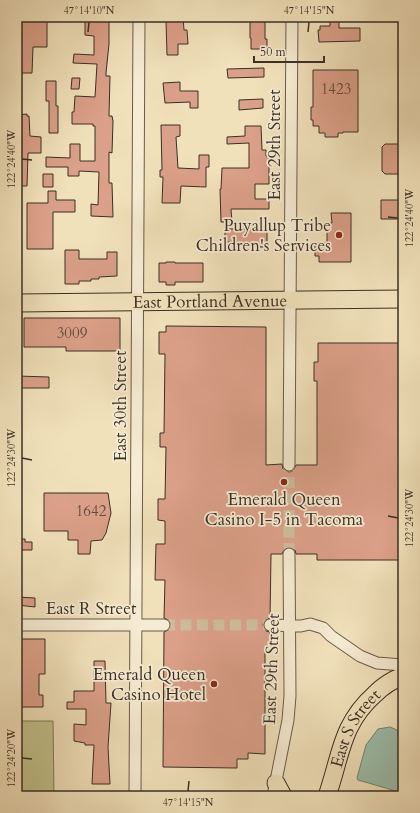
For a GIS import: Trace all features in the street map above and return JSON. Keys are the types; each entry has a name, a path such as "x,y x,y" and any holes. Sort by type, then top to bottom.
{"main road":[{"name":"East Portland Avenue","path":"17,303 401,299"},
{"name":"East S Street","path":"327,796 341,746 355,715 365,702 380,689 396,678 403,676"},
{"path":"320,796 332,780"}],"street":[{"name":"East 30th Street","path":"136,796 139,17"},
{"name":"East 29th Street","path":"290,465 292,17"},
{"name":"East 29th Street","path":"277,793 288,720 295,626 289,554"},
{"name":"East R Street","path":"17,625 164,625"},
{"path":"270,625 295,626 321,635 331,636 360,656 377,663 403,665"}],"shaded area":[{"path":"17,721 53,721 54,796 17,796"},
{"path":"390,727 397,730 398,735 403,740 403,793 358,780 357,778 366,745 378,729"}],"building":[{"path":"102,17 101,19 109,19 109,44 106,76 110,76 109,116 112,116 113,121 112,153 109,152 109,183 112,183 113,217 91,216 91,204 98,205 99,172 79,171 79,176 68,176 68,167 46,167 46,157 70,158 70,144 80,144 80,161 95,161 95,126 93,126 93,124 72,124 72,112 74,112 75,96 95,97 97,64 73,63 74,54 94,55 94,36 85,35 85,18"},
{"path":"176,17 183,17 184,30 187,30 188,44 178,44 178,55 167,55 166,21 176,21"},
{"path":"250,17 265,17 265,39 267,39 267,49 251,49"},
{"path":"330,17 339,17 339,28 360,28 360,41 319,42 318,30 320,30 320,26 330,26"},
{"path":"17,21 47,21 47,47 33,47 32,73 17,73"},
{"path":"264,68 264,77 228,78 227,69"},
{"path":"313,70 358,70 358,132 343,132 338,133 338,137 325,137 325,133 319,133 319,126 313,126 313,120 311,120 311,107 313,107"},
{"path":"72,78 80,78 79,89 71,89"},
{"path":"46,81 56,81 58,133 49,133 49,101 46,101"},
{"path":"180,82 180,91 198,91 198,108 190,108 190,102 165,103 163,83"},
{"path":"263,99 263,108 239,110 239,100"},
{"path":"27,114 27,116 29,116 30,136 41,137 41,153 28,153 27,186 17,186 17,115"},
{"path":"161,125 180,125 180,136 176,137 178,168 199,169 199,155 209,155 209,167 206,167 206,187 181,186 180,203 162,203 163,177 160,177 160,170 162,170"},
{"path":"245,126 261,126 262,150 266,150 266,156 269,156 269,184 255,184 255,199 268,199 269,209 231,209 232,222 221,222 220,189 222,168 249,168 249,143 227,144 227,137 245,136"},
{"path":"385,144 403,144 403,174 385,174 382,171 382,147"},
{"path":"43,174 53,174 53,187 43,187"},
{"path":"48,191 56,191 56,200 75,200 75,212 53,212 53,249 27,249 27,203 48,203"},
{"path":"381,200 403,200 403,219 381,219"},
{"name":"Puyallup Tribe Children's Services","path":"331,213 351,213 351,262 319,262 319,256 315,256 315,243 327,243 327,230 330,230 330,223 332,223"},
{"path":"261,224 261,231 267,231 267,247 250,247 250,243 225,242 225,229 247,229 247,225"},
{"path":"65,250 79,250 79,259 107,259 107,252 117,252 117,276 99,277 99,279 91,279 91,281 79,281 79,284 65,284"},
{"path":"159,263 203,263 203,282 175,282 175,285 166,285 166,282 159,282"},
{"path":"24,318 120,318 120,351 66,351 66,347 24,347"},
{"name":"Emerald Queen Casino I-5 in Tacoma","path":"166,326 266,327 266,465 282,464 283,469 289,472 293,471 296,465 317,465 317,381 314,381 314,362 318,362 318,343 403,343 403,560 317,560 317,554 296,554 295,550 289,547 285,548 282,554 271,554 270,618 264,621 263,625 266,631 270,632 270,652 265,652 265,754 248,753 248,759 237,759 237,768 163,767 164,632 170,629 171,625 170,621 164,618 165,580 155,580 156,544 165,544 165,521 158,520 158,499 165,499 166,447 160,447 160,433 164,433 165,354 159,354 159,332 166,332"},
{"path":"17,376 49,377 49,388 17,388"},
{"path":"44,493 108,493 111,513 106,533 102,540 91,541 90,554 78,554 78,540 68,540 68,531 44,531"},
{"path":"17,539 25,539 25,542 32,542 32,550 17,550"},
{"path":"17,597 35,598 35,607 17,605"},
{"path":"17,639 45,639 45,674 39,674 39,695 43,695 43,707 20,707 20,705 17,705"},
{"path":"94,661 105,661 106,703 111,703 108,747 110,784 92,784 94,745 85,745 85,743 74,741 74,724 86,725 86,709 67,709 67,702 74,702 74,691 94,691"}],"tunnel":[{"path":"289,465 289,554"},
{"path":"164,625 270,625"}],"place":[{"name":"Puyallup Tribe Children's Services","path":"339,235"},
{"name":"Emerald Queen Casino I-5 in Tacoma","path":"284,482"},
{"name":"Emerald Queen Casino Hotel","path":"214,684"}]}
